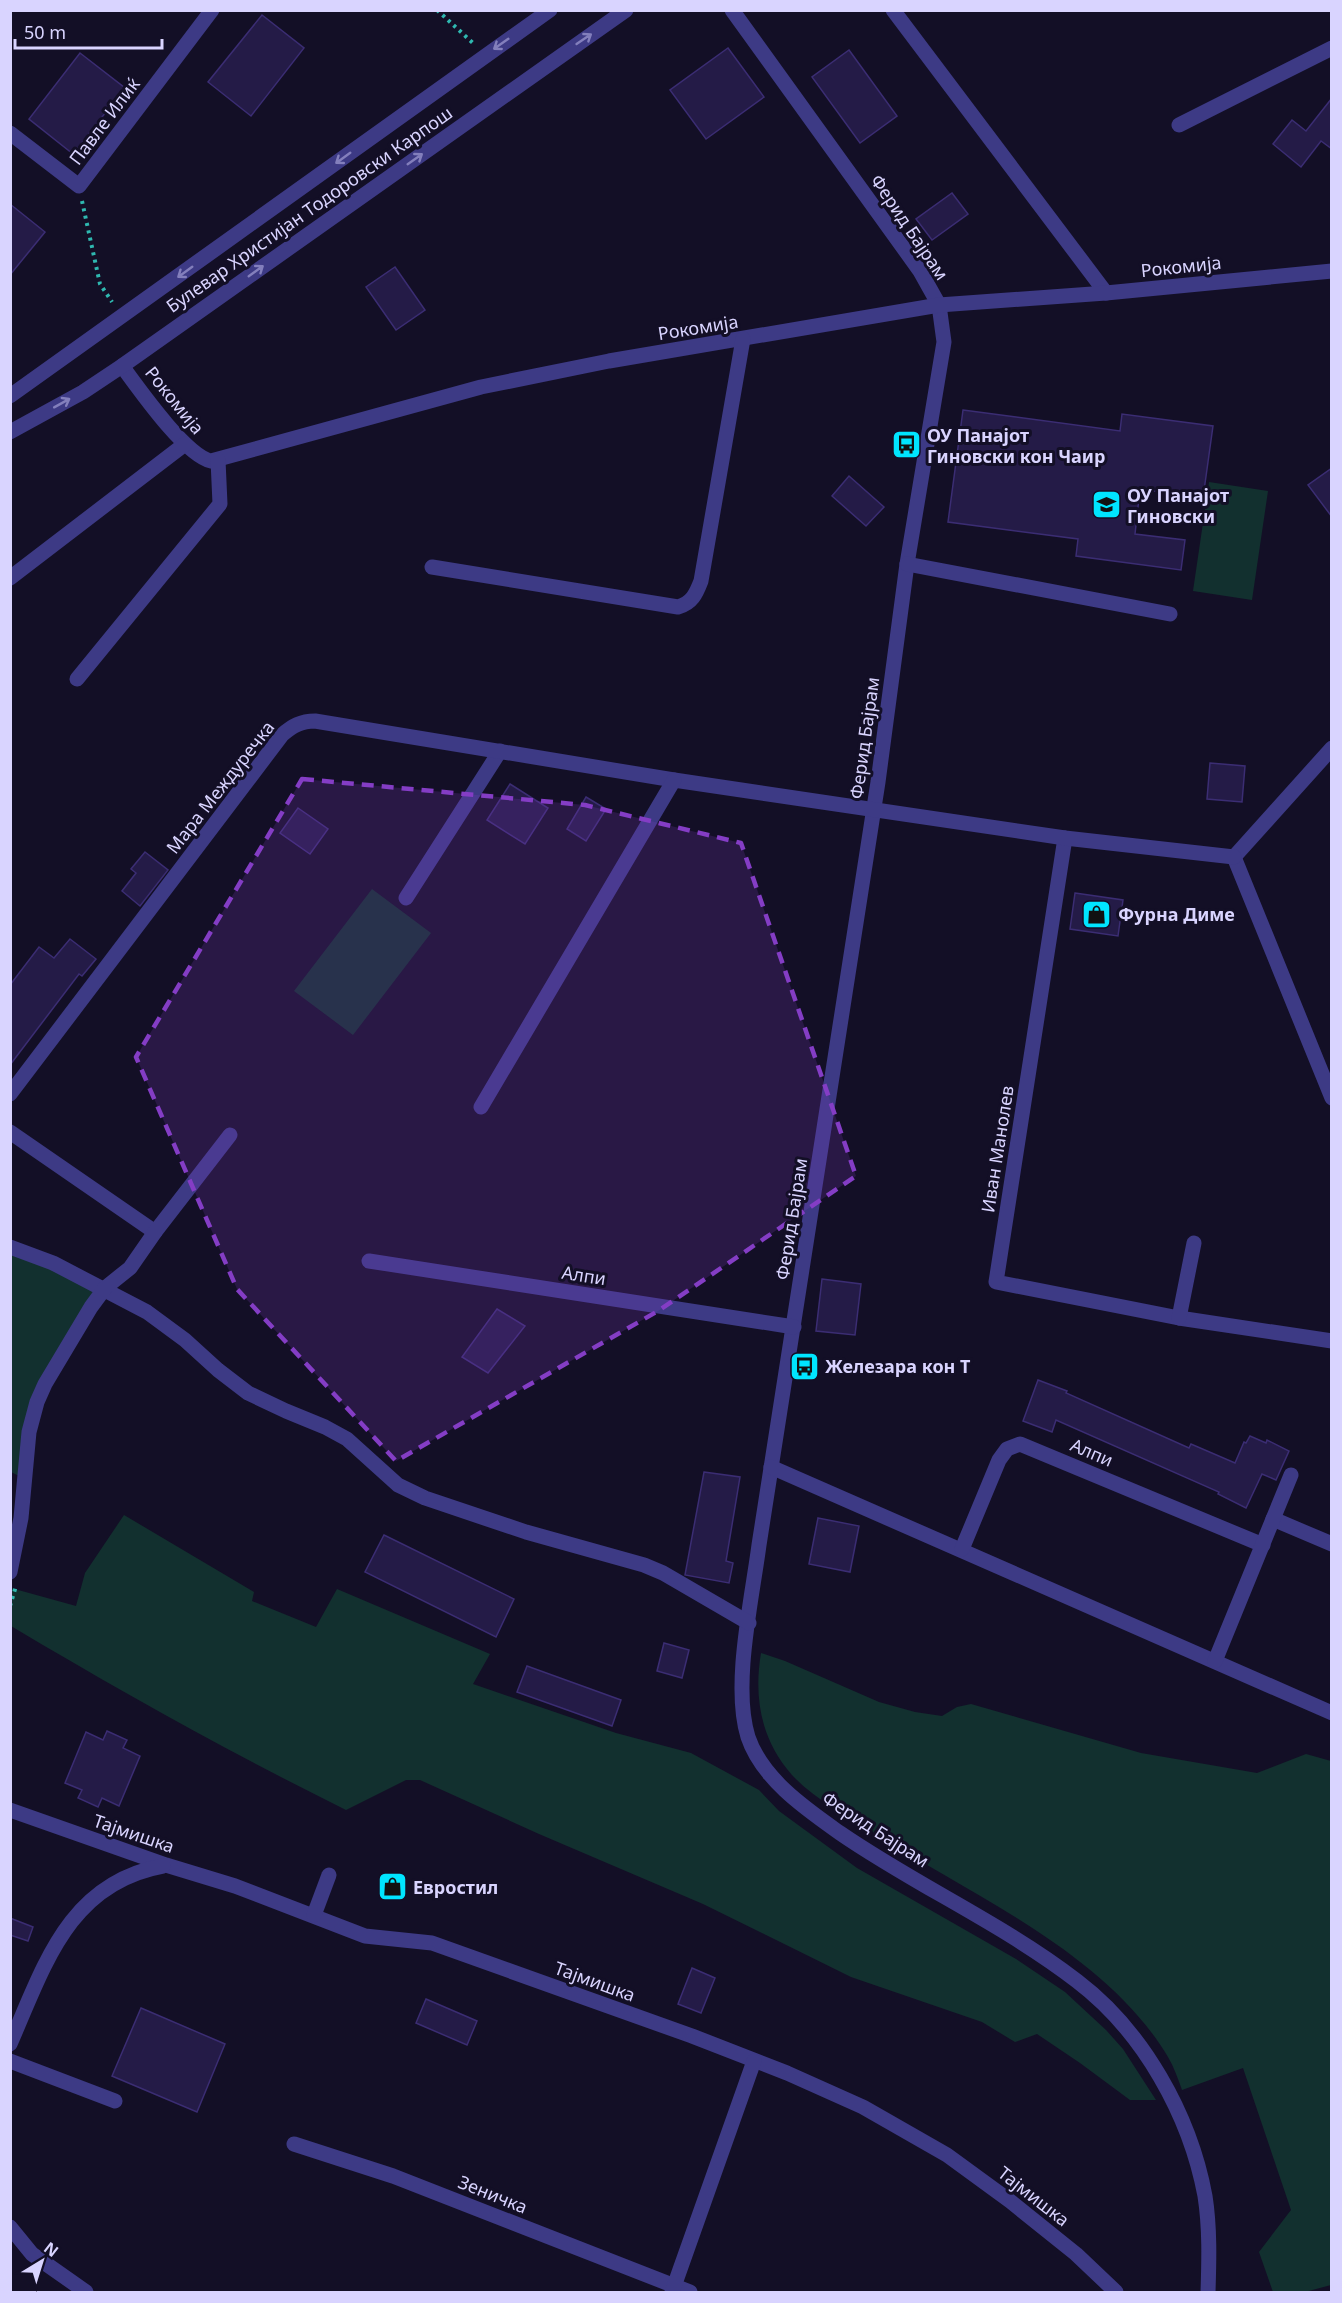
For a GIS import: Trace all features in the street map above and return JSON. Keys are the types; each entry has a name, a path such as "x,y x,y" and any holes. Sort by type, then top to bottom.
{"street":[{"name":"Павле Илиќ","path":"10,134 79,186 212,10"},
{"name":"Булевар Христијан Тодоровски Карпош","path":"10,396 550,10"},
{"name":"Булевар Христијан Тодоровски Карпош","path":"10,432 83,392 122,366 626,10"},
{"name":"Ферид Бајрам","path":"732,10 921,271 939,305 944,342 907,564 874,808 771,1467 743,1664 745,1721 749,1737 759,1758 770,1773 816,1816 855,1843 987,1921 1078,1982 1106,2008 1144,2052 1169,2093 1188,2136 1205,2196 1210,2254 1208,2292"},
{"path":"893,10 1106,293"},
{"path":"1179,125 1332,48"},
{"name":"Рокомија","path":"122,366 185,444 205,460 218,460 481,387 609,361 939,305 1106,293 1332,271"},
{"path":"432,567 678,607 685,605 692,599 701,581 743,339"},
{"path":"10,578 185,444"},
{"path":"77,679 220,504 218,460"},
{"path":"907,564 1170,614"},
{"name":"Мара Междуречка","path":"10,1094 282,735 296,724 315,721 674,780 874,808"},
{"path":"1234,857 1332,748"},
{"path":"406,898 500,751"},
{"path":"481,1107 674,780"},
{"path":"874,808 1065,838 1234,857"},
{"name":"Иван Манолев","path":"1065,838 996,1282 1179,1318 1332,1341"},
{"path":"1234,857 1332,1098"},
{"path":"10,1132 155,1232"},
{"path":"10,1572 21,1518 29,1432 37,1402 91,1307 105,1288 130,1268 230,1135"},
{"path":"1179,1318 1194,1243"},
{"path":"10,1247 53,1263 105,1288 147,1312 185,1340 248,1393 325,1427 346,1439 398,1485 425,1498 526,1532 644,1565 663,1573 749,1623"},
{"name":"Алпи","path":"369,1261 794,1327"},
{"name":"Алпи","path":"962,1549 999,1460 1007,1449 1020,1444 1263,1545"},
{"path":"771,1467 1332,1713"},
{"path":"1215,1661 1291,1475"},
{"path":"1273,1519 1332,1544"},
{"name":"Тајмишка","path":"10,1810 166,1865 235,1886 365,1936 432,1943 693,2036 787,2073 863,2107 947,2155 1052,2234 1116,2292"},
{"path":"10,2044 63,1931 86,1904 111,1885 140,1870 166,1865"},
{"path":"314,1915 329,1875"},
{"path":"10,2061 115,2101"},
{"path":"674,2290 754,2061"},
{"name":"Зеничка","path":"294,2144 393,2176 674,2290 690,2292"},
{"path":"10,2227 32,2254 86,2292"}],"path":[{"path":"437,10 486,55"},
{"path":"79,186 100,284 122,317"}],"highlighted area":[{"path":"302,779 585,805 741,843 856,1176 658,1311 396,1461 237,1289 136,1057"}],"green space":[{"path":"1209,482 1268,491 1252,600 1193,591"},
{"path":"372,889 431,933 353,1035 294,991"},
{"path":"10,1247 105,1288 45,1384 25,1479 11,1472"},
{"path":"124,1515 254,1592 252,1601 316,1627 337,1589 490,1654 473,1684 616,1733 691,1753 759,1790 779,1811 857,1868 1016,1959 1065,1992 1123,2049 1156,2100 1130,2100 1037,2034 1015,2042 982,2022 851,1977 703,1904 420,1780 406,1780 346,1810 176,1721 11,1626 11,1588 76,1606 85,1573"},
{"path":"761,1653 785,1661 879,1702 915,1712 942,1716 957,1707 971,1704 1141,1753 1257,1773 1306,1754 1331,1761 1331,2285 1305,2292 1273,2292 1259,2252 1291,2210 1243,2068 1182,2090 1168,2057 1142,2020 1110,1987 1074,1957 994,1904 840,1812 806,1788 778,1756 765,1728 758,1684"}],"building":[{"path":"262,15 304,48 251,116 208,82"},
{"path":"728,48 764,97 706,139 670,90"},
{"path":"849,50 897,116 860,143 812,77"},
{"path":"80,53 125,88 73,154 29,119"},
{"path":"1332,98 1332,149 1321,141 1301,167 1273,144 1292,120 1306,131"},
{"path":"952,193 968,214 932,240 916,219"},
{"path":"10,204 45,232 10,275"},
{"path":"395,267 425,310 396,330 366,287"},
{"path":"963,410 1120,431 1122,414 1213,426 1203,498 1140,489 1135,534 1185,540 1181,570 1076,556 1078,539 948,522"},
{"path":"1332,468 1332,517 1308,485"},
{"path":"849,476 884,507 866,526 832,496"},
{"path":"1210,763 1245,766 1242,802 1207,799"},
{"path":"510,784 548,808 525,844 487,820"},
{"path":"586,797 606,809 586,841 567,829"},
{"path":"298,808 328,829 310,854 280,833"},
{"path":"145,852 168,870 140,906 122,891 136,873 131,869"},
{"name":"Фурна Диме","path":"1075,893 1123,900 1118,936 1070,929"},
{"path":"70,939 96,959 82,976 79,974 10,1065 10,985 39,947 54,958"},
{"path":"822,1279 861,1284 855,1335 816,1331"},
{"path":"497,1309 525,1326 488,1373 462,1357"},
{"path":"1038,1380 1067,1391 1066,1393 1189,1448 1191,1444 1235,1463 1244,1442 1246,1443 1250,1436 1266,1443 1267,1440 1289,1451 1276,1480 1262,1474 1246,1508 1218,1494 1219,1492 1056,1420 1052,1432 1023,1421"},
{"path":"704,1472 740,1477 726,1561 733,1563 729,1583 685,1575"},
{"path":"818,1518 859,1526 850,1572 809,1564"},
{"path":"384,1535 514,1599 496,1637 365,1572"},
{"path":"664,1643 689,1650 682,1678 657,1671"},
{"path":"527,1666 621,1700 612,1726 517,1692"},
{"path":"107,1731 127,1740 123,1748 140,1756 119,1806 102,1798 98,1807 78,1798 82,1790 65,1783 86,1732 103,1740"},
{"path":"10,1918 33,1927 28,1941 10,1935"},
{"path":"692,1968 715,1978 701,2013 678,2004"},
{"path":"426,1999 477,2021 467,2045 416,2023"},
{"path":"141,2008 225,2044 197,2112 112,2076"}],"place":[{"name":"ОУ Панајот Гиновски кон Чаир","path":"906,445"},
{"name":"ОУ Панајот Гиновски","path":"1106,505"},
{"name":"Фурна Диме","path":"1097,914"},
{"name":"Железара кон Т","path":"804,1366"},
{"name":"Евростил","path":"392,1887"}]}
